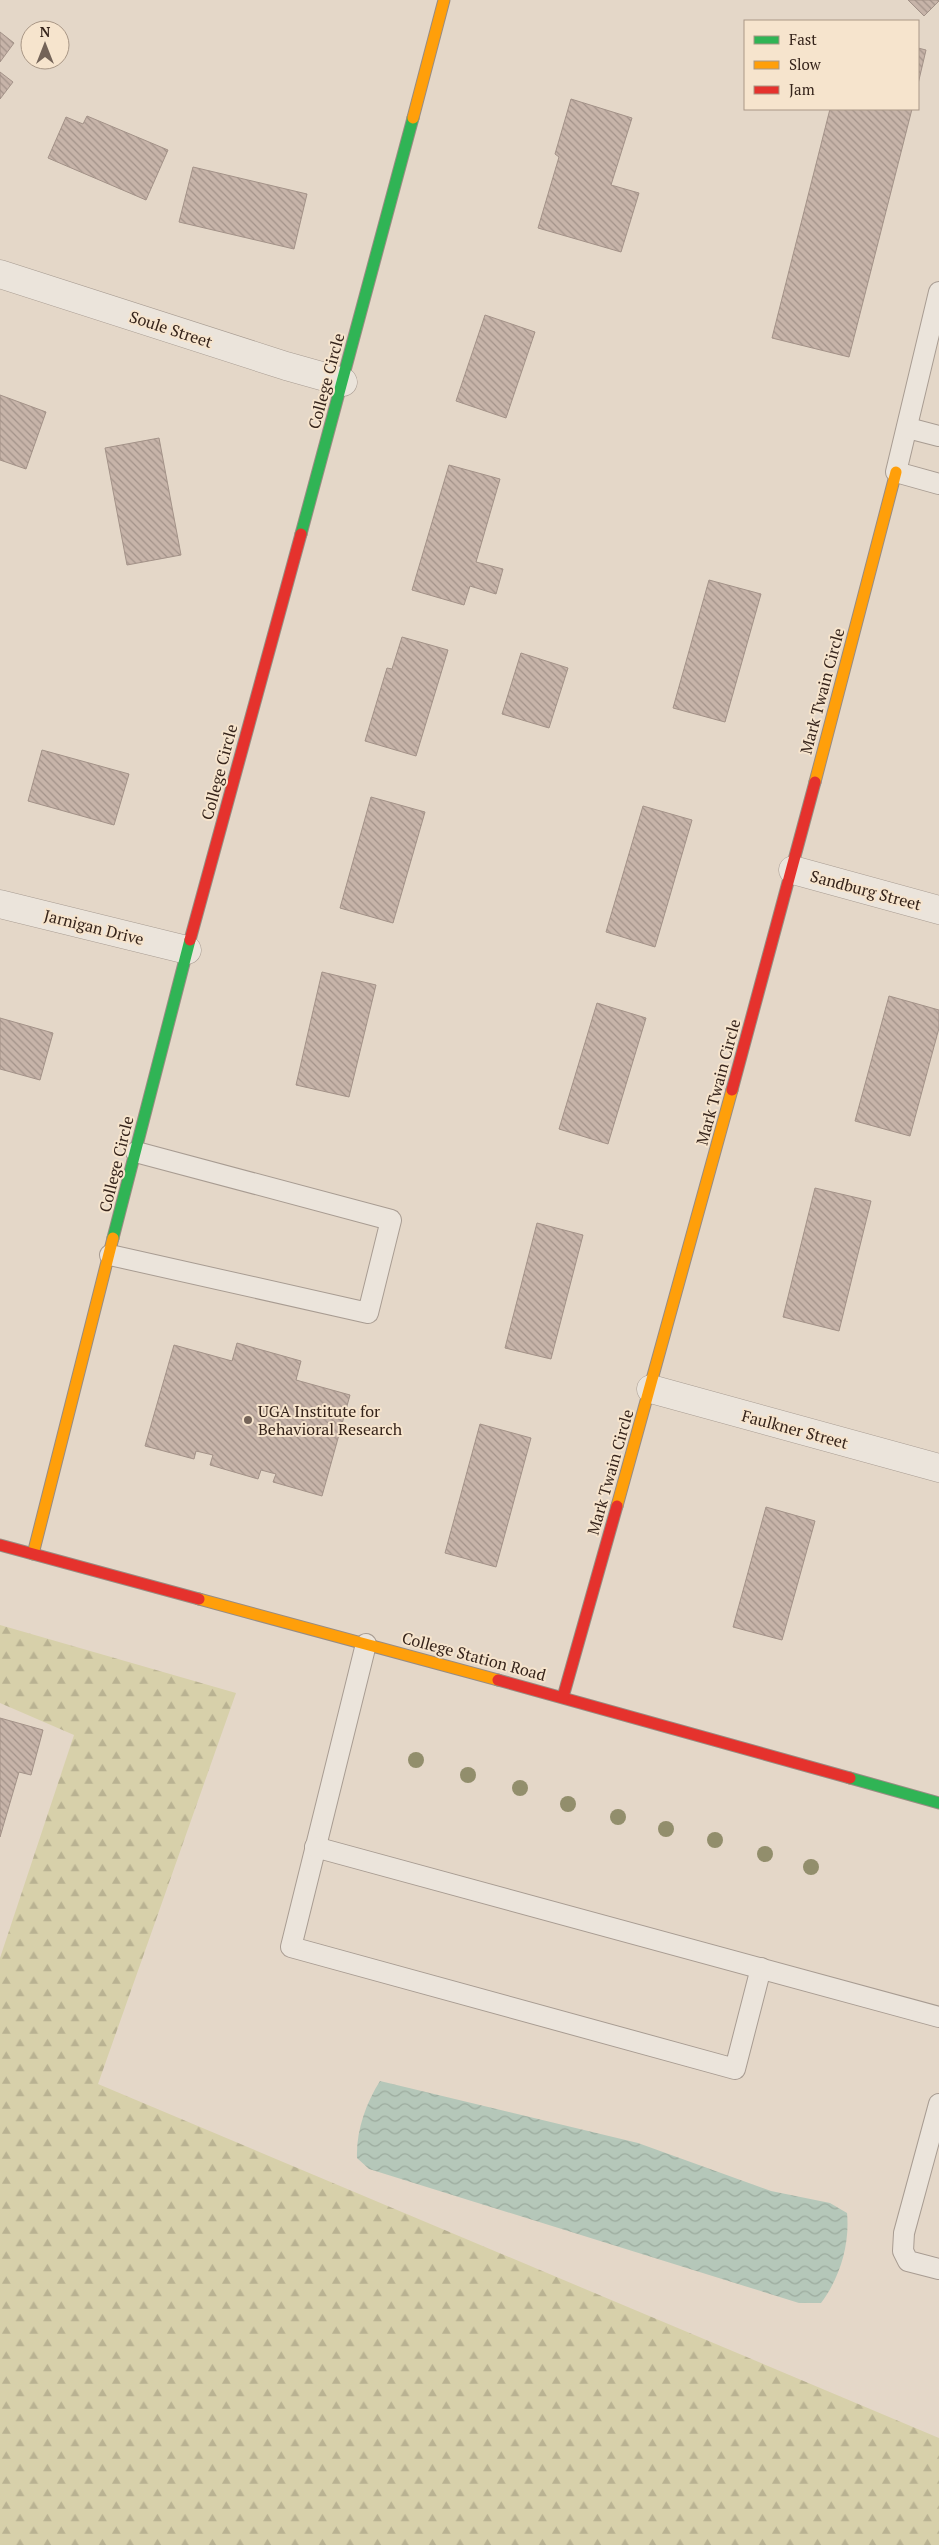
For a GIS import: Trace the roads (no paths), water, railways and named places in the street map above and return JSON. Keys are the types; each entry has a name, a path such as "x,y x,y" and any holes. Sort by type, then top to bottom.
{"street":[{"name":"College Circle","path":"33,1554 188,950 343,382 444,0"},
{"name":"Soule Street","path":"0,274 286,366 343,382"},
{"name":"Mark Twain Circle","path":"563,1697 651,1389 793,870 896,472"},
{"name":"Sandburg Street","path":"793,870 939,910"},
{"name":"Jarnigan Drive","path":"0,904 188,950"},
{"name":"Faulkner Street","path":"651,1389 939,1468"},
{"name":"College Station Road","path":"0,1545 563,1697 939,1803"}],"lane":[{"path":"939,292 896,472 939,484"},
{"path":"908,428 939,436"},
{"path":"110,1255 368,1313 391,1220 136,1152"},
{"path":"366,1644 291,1947 735,2068 761,1968"},
{"path":"316,1847 939,2017"},
{"path":"939,2104 904,2233 902,2251 908,2261 939,2269"}],"water":[{"path":"380,2081 638,2143 771,2191 830,2203 847,2213 848,2225 845,2249 834,2283 821,2303 799,2303 369,2169 357,2158 358,2138 366,2108"}],"place":[{"name":"UGA Institute for Behavioral Research","path":"248,1420"}]}
